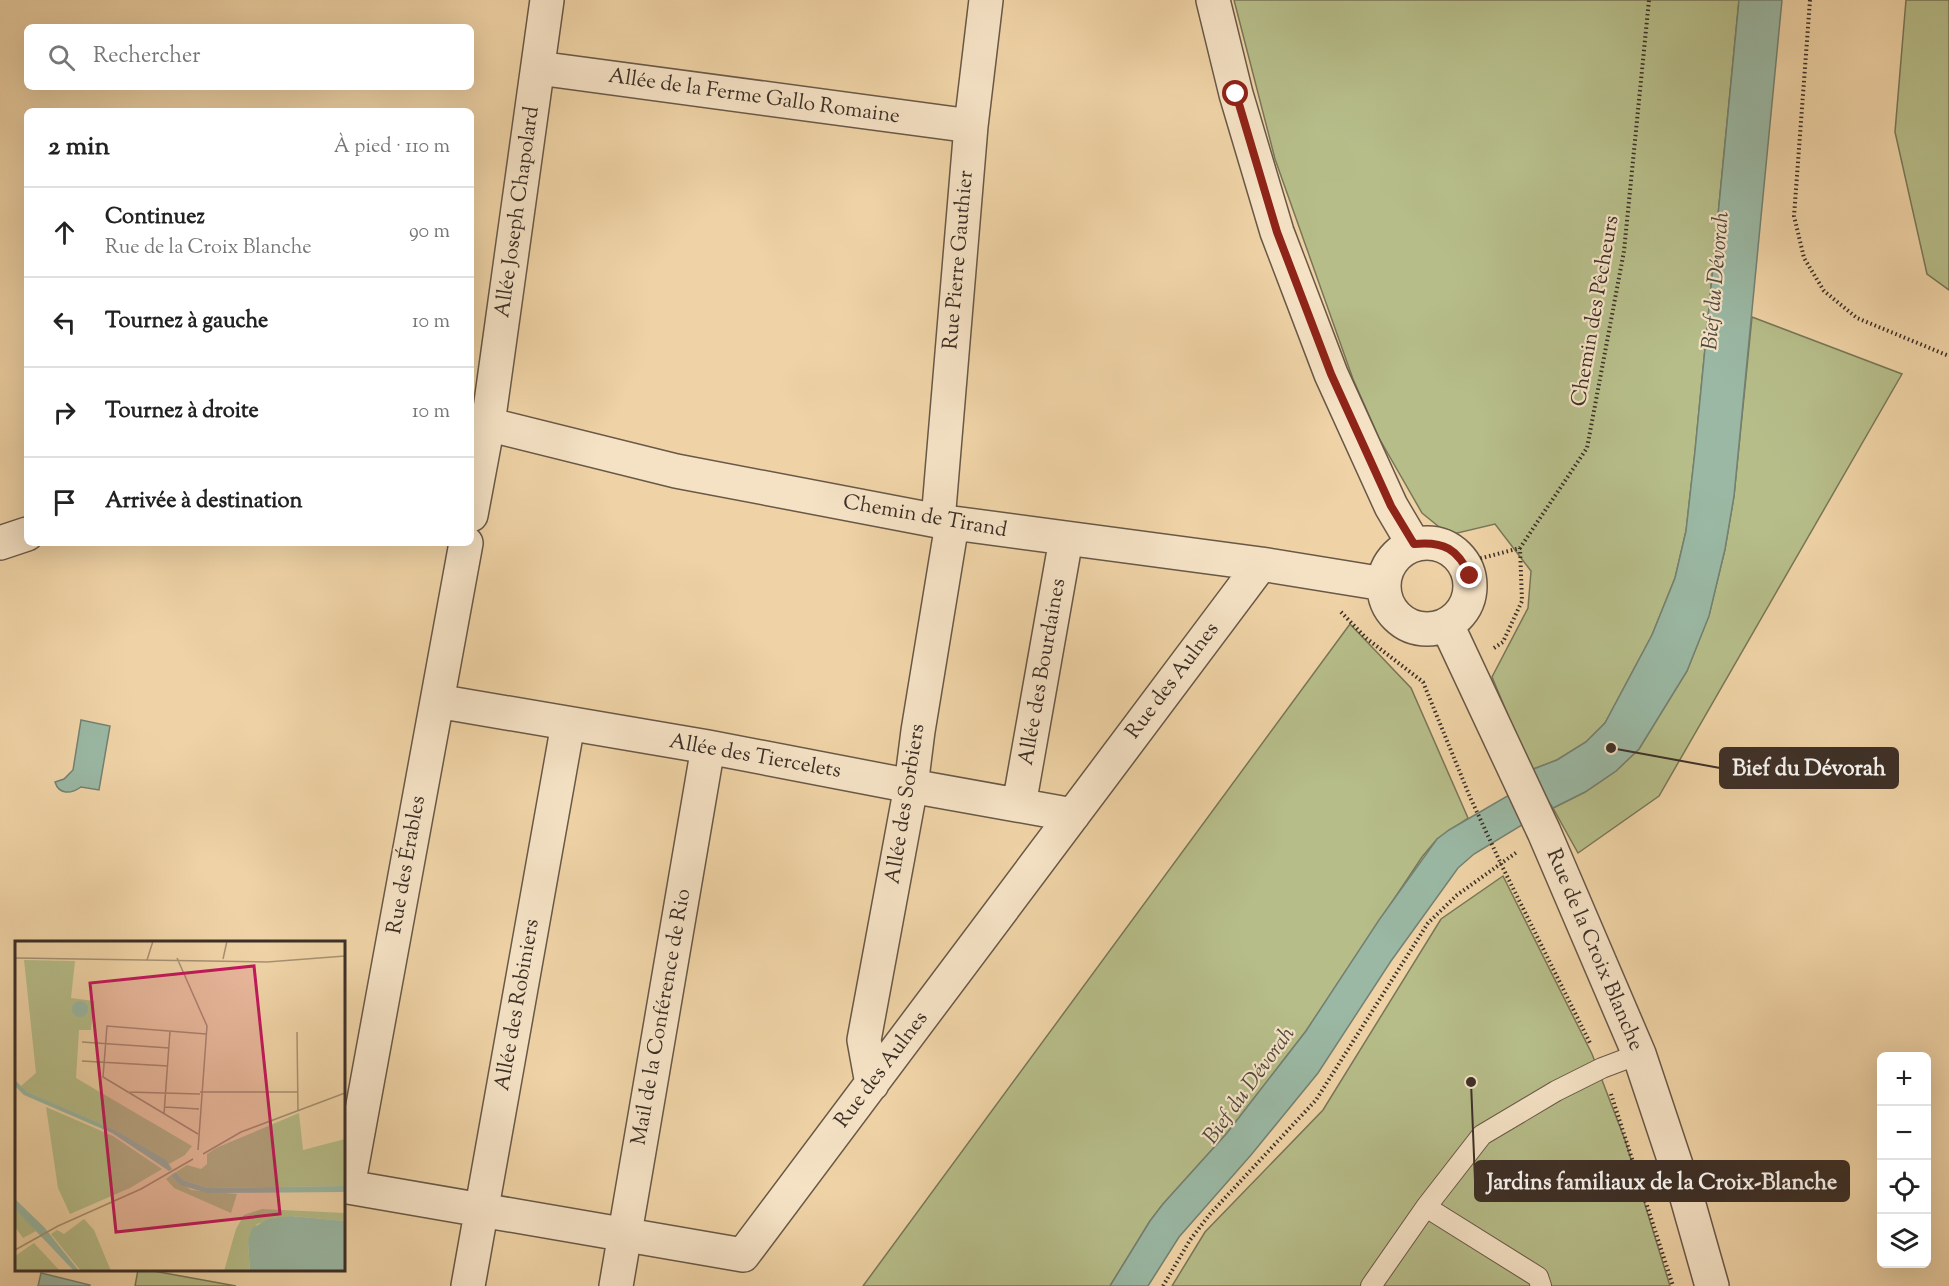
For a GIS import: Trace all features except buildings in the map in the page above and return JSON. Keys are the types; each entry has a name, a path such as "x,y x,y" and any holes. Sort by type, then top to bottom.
{"street":[{"name":"Allée Joseph Chapolard","path":"479,422 538,68 547,0"},
{"name":"Rue Pierre Gauthier","path":"945,522 970,126 986,0"},
{"path":"1213,0 1236,94 1277,232 1331,374 1391,506 1414,544"},
{"name":"Allée de la Ferme Gallo Romaine","path":"538,68 970,126"},
{"path":"474,481 479,422"},
{"name":"Chemin de Tirand","path":"479,422 676,471 945,522 1261,564 1384,584"},
{"name":"Allée des Sorbiers","path":"872,1084 864,1040 911,786 945,522"},
{"path":"0,543 24,535"},
{"name":"Allée des Bourdaines","path":"1019,805 1066,539"},
{"path":"1429,543 1444,546 1464,562 1470,576 1470,592 1466,606 1447,625 1432,629 1418,628 1404,623 1393,613 1385,599 1384,584 1390,563 1401,552 1414,544 1429,543"},
{"name":"Rue des Érables","path":"348,1187 465,546"},
{"name":"Rue des Aulnes","path":"348,1187 743,1255 1261,564"},
{"name":"Rue de la Croix Blanche","path":"1447,625 1544,832 1639,1054 1712,1286"},
{"name":"Allée des Tiercelets","path":"437,701 708,747 1073,814"},
{"name":"Allée des Robiniers","path":"468,1286 568,724"},
{"name":"Mail de la Conférence de Rio","path":"616,1286 708,747"}],"lane":[{"path":"1371,1286 1426,1207 1482,1135 1556,1090 1602,1068 1639,1054"},
{"path":"1426,1207 1538,1277 1541,1286"}],"path":[{"name":"Chemin des Pêcheurs","path":"1520,548 1587,448 1624,251 1649,0"},
{"path":"1810,0 1794,216 1804,258 1824,291 1857,318 1949,356"},
{"path":"1423,682 1466,667 1503,642 1522,601 1520,548 1464,562"},
{"path":"1163,1286 1190,1240 1210,1214 1316,1100 1428,923 1457,895 1501,864 1470,797 1423,682 1366,638 1332,602 1337,576"}],"green space":[{"path":"1234,0 1739,0 1695,451 1686,531 1675,578 1652,635 1605,723 1586,742 1557,760 1531,770 1492,677 1528,608 1531,571 1495,524 1449,535 1422,513 1379,438 1353,379 1275,159"},
{"path":"1906,0 1949,0 1949,290 1927,274 1895,132"},
{"path":"1752,317 1902,374 1659,796 1578,853 1553,808 1585,792 1616,771 1639,749 1687,671 1709,615 1725,549 1734,496"},
{"path":"1350,624 1411,688 1468,818 1437,839 1422,857 1306,1031 1227,1133 1163,1204 1110,1286 863,1286"},
{"path":"1503,876 1592,1054 1625,1140 1670,1286 1172,1286 1205,1232 1323,1110 1441,919"},
{"path":"138,1271 154,1271 236,1286 135,1286"}],"water":[{"path":"1739,0 1782,0 1734,496 1725,549 1709,616 1687,671 1639,749 1616,771 1585,792 1553,808 1541,791 1531,770 1557,760 1586,742 1605,723 1652,635 1675,578 1686,531"},
{"path":"81,720 110,726 99,790 81,787 66,792 59,789 55,782 64,779 73,770"},
{"path":"1509,795 1522,825 1474,854 1458,868 1391,961 1318,1073 1251,1155 1179,1237 1148,1286 1110,1286 1163,1204 1227,1133 1306,1031 1379,920 1437,839"},
{"path":"41,1273 90,1285 90,1286 38,1286"}],"place":[{"name":"Bief du Dévorah","path":"1611,748"},
{"name":"Jardins familiaux de la Croix-Blanche","path":"1471,1082"}],"route":[{"path":"1236,94 1277,232 1331,374 1391,506 1414,544 1429,543 1444,546 1464,562 1470,576"}]}
